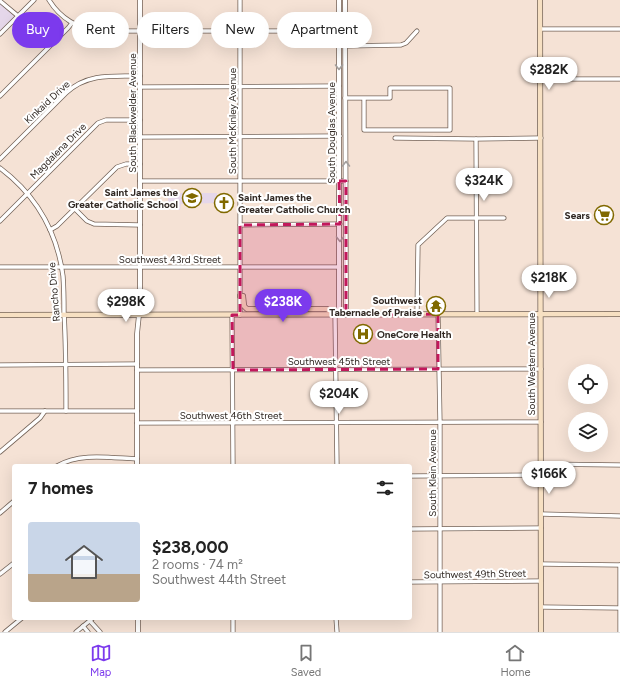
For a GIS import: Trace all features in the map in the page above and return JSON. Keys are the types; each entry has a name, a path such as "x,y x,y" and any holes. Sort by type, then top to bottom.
{"main road":[{"name":"South Western Avenue","path":"540,0 541,632"},
{"path":"242,296 244,306 247,309 327,309 337,315"},
{"path":"0,315 620,314"}],"street":[{"path":"22,12 34,0"},
{"path":"0,96 72,23 60,14 49,0"},
{"name":"South Blackwelder Avenue","path":"140,0 140,12"},
{"name":"South McKinley Avenue","path":"240,0 240,12"},
{"name":"South Douglas Avenue","path":"339,0 339,12"},
{"name":"South Douglas Avenue","path":"345,0 345,12"},
{"path":"0,1 13,12"},
{"path":"0,34 12,22"},
{"path":"540,28 620,29"},
{"path":"372,46 401,45 417,31"},
{"name":"South Blackwelder Avenue","path":"137,464 137,324 140,305 140,48"},
{"name":"South McKinley Avenue","path":"240,48 240,267 242,296 240,315"},
{"name":"South Douglas Avenue","path":"336,464 335,369 340,224 340,48"},
{"name":"South Douglas Avenue","path":"345,48 346,315"},
{"name":"Kinkaid Drive","path":"0,159 75,85 97,77 140,76"},
{"path":"540,79 620,79"},
{"path":"140,87 340,86"},
{"path":"346,98 364,98 390,98 390,88 450,88 450,130 364,130 364,98"},
{"name":"Magdalena Drive","path":"0,220 98,123 106,120 140,120"},
{"path":"140,137 340,136"},
{"path":"395,138 541,138"},
{"path":"476,139 476,314"},
{"path":"50,230 57,226 117,167 126,164 140,164"},
{"name":"Rancho Drive","path":"0,168 28,193 39,208 50,230 62,267 64,284 66,411"},
{"path":"140,181 346,181"},
{"path":"74,208 87,221 93,224 140,225"},
{"path":"417,314 418,245 447,218 504,218"},
{"path":"240,224 340,224"},
{"name":"Southwest 43rd Street","path":"0,267 339,267"},
{"name":"South Klein Avenue","path":"438,314 440,423 440,632"},
{"path":"232,315 233,464"},
{"path":"0,364 137,364"},
{"name":"Southwest 45th Street","path":"137,370 541,369"},
{"path":"0,411 137,411"},
{"path":"0,452 40,418 45,411"},
{"name":"Southwest 46th Street","path":"137,424 233,422 540,422"},
{"path":"61,464 66,461 85,458 137,459"},
{"path":"541,464 620,465"},
{"path":"412,476 541,475"},
{"path":"0,513 12,503"},
{"path":"541,514 620,516"},
{"path":"412,529 541,528"},
{"name":"Southwest 49th Street","path":"541,564 620,565"},
{"path":"0,574 12,565"},
{"path":"620,565 620,632"},
{"name":"Southwest 49th Street","path":"412,582 541,581"},
{"path":"541,606 619,608"},
{"path":"5,632 20,620"},
{"path":"76,632 90,620"},
{"path":"92,620 100,632"},
{"path":"138,620 138,632"},
{"path":"233,620 233,632"},
{"path":"336,620 337,632"},
{"path":"83,626 88,632"}],"highlighted area":[{"path":"339,181 346,181 346,315 438,314 438,369 233,370 232,315 240,315 240,225 340,224"}],"shaded area":[{"path":"0,3 12,14 12,20 0,32"},
{"name":"Saint James the Greater Catholic School","path":"168,189 174,189 174,191 178,191 178,193 217,193 217,203 181,204 180,210 176,210 176,204 168,203"}],"place":[{"name":"Saint James the Greater Catholic School","path":"192,198"},
{"name":"Saint James the Greater Catholic Church","path":"224,203"},
{"name":"Sears","path":"604,215"},
{"name":"Southwest Tabernacle of Praise","path":"436,306"},
{"name":"OneCore Health","path":"363,334"}]}
